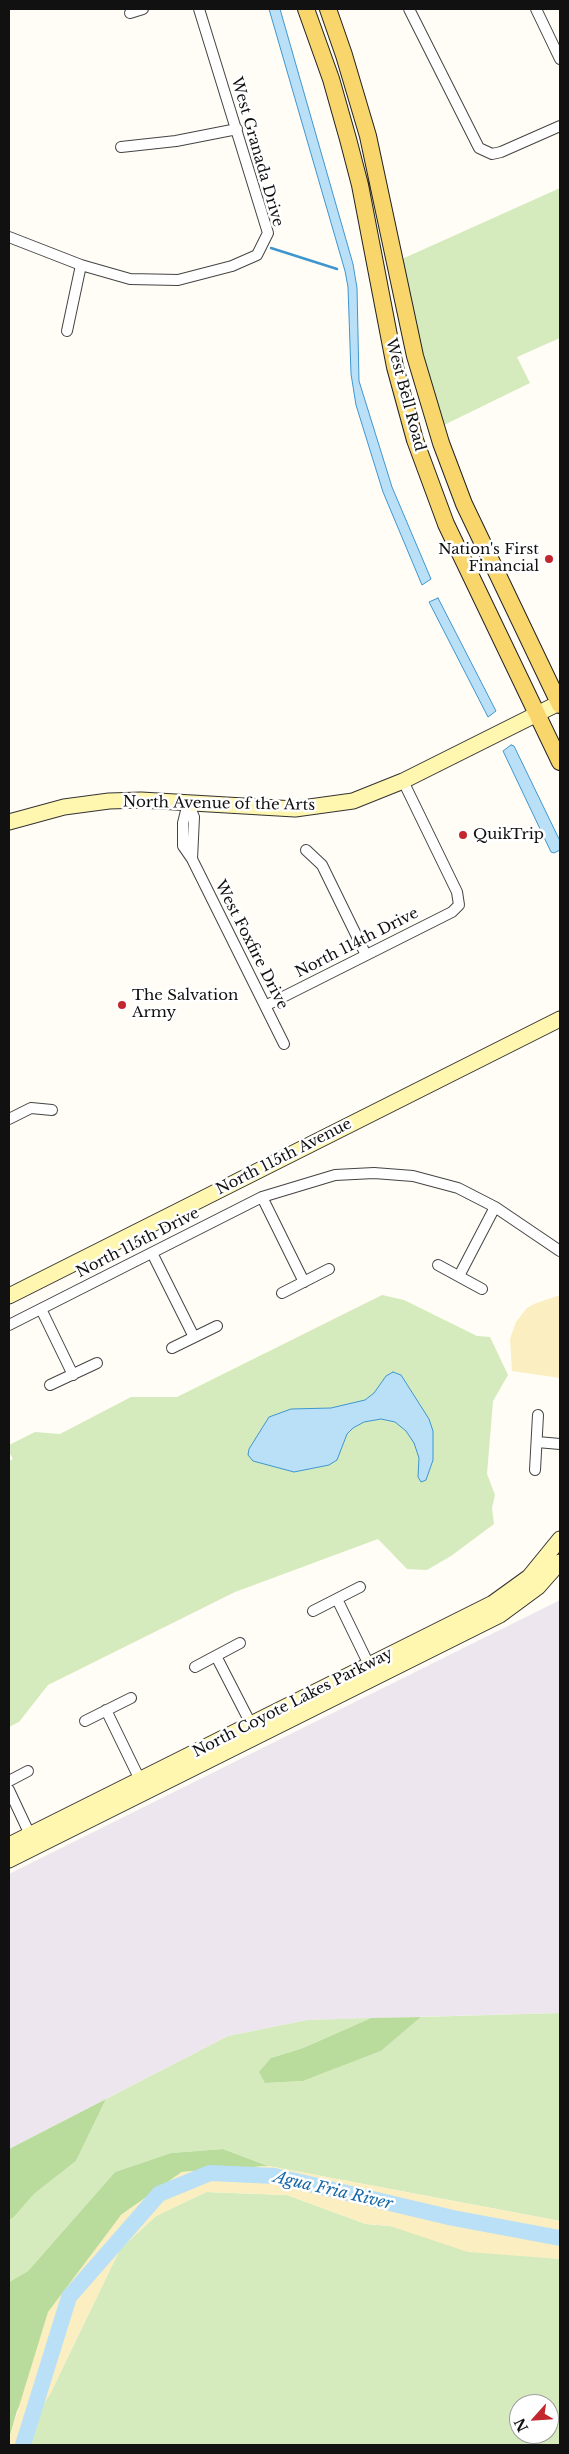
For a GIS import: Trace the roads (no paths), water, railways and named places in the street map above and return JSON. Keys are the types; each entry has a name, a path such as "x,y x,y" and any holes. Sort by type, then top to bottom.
{"main road":[{"name":"West Bell Road","path":"306,9 331,80 351,148 395,367 415,440 446,524 560,762"},
{"name":"West Bell Road","path":"328,9 344,55 380,182 415,356 441,443 467,510 560,704"}],"street":[{"path":"130,13 143,9"},
{"name":"West Granada Drive","path":"9,237 81,265 130,279 178,280 232,266 257,255 268,233 199,9"},
{"path":"409,9 479,148 486,153 501,152 560,126"},
{"path":"536,9 560,59"},
{"path":"121,147 176,140 237,129"},
{"path":"67,331 81,265"},
{"name":"North Avenue of the Arts","path":"9,822 50,810 93,803 141,800 295,808 325,806 353,801 403,781 560,704"},
{"name":"North 114th Drive","path":"265,1006 452,912 459,905 457,892 403,781"},
{"name":"West Foxfire Drive","path":"188,802 183,823 183,846 192,859 284,1044"},
{"path":"306,850 322,864 366,955"},
{"name":"North 115th Avenue","path":"9,1296 560,1019"},
{"path":"9,1118 31,1108 52,1110"},
{"name":"North 115th Drive","path":"9,1324 262,1197 335,1175 374,1173 413,1176 458,1188 495,1207 560,1251"},
{"path":"262,1197 304,1282"},
{"path":"458,1276 495,1207"},
{"path":"152,1253 194,1337"},
{"path":"438,1264 482,1290"},
{"path":"282,1293 329,1270"},
{"path":"41,1308 73,1375"},
{"path":"172,1348 218,1326"},
{"path":"50,1386 97,1363"},
{"path":"535,1470 538,1415"},
{"path":"536,1442 560,1444"},
{"name":"North Coyote Lakes Parkway","path":"372,1671 505,1596 537,1570 560,1539"},
{"name":"North Coyote Lakes Parkway","path":"9,1860 33,1840 372,1671 506,1611 538,1587 560,1562"},
{"path":"313,1611 360,1587"},
{"path":"336,1599 372,1671"},
{"path":"195,1667 240,1644"},
{"path":"216,1656 254,1730"},
{"path":"85,1721 131,1698"},
{"path":"106,1710 143,1785"},
{"path":"9,1780 28,1771"},
{"path":"9,1790 33,1840"},
{"name":"North Coyote Lakes Parkway","path":"9,1845 33,1840"}],"water":[{"path":"269,9 280,9 353,264 357,288 359,381 392,487 431,579 422,585 383,492 356,405 351,374 348,287 345,271"},
{"path":"438,598 496,711 488,717 429,602"},
{"path":"511,745 514,746 560,841 560,850 554,853 551,852 503,751"},
{"path":"393,1372 401,1375 429,1419 433,1431 433,1460 426,1480 421,1482 418,1477 419,1458 414,1443 406,1431 395,1422 381,1419 364,1422 353,1428 347,1434 337,1460 329,1465 294,1472 253,1461 248,1455 249,1449 269,1417 291,1409 331,1408 365,1400 374,1393 386,1376"}],"waterway":[{"path":"271,248 337,269"},
{"name":"Agua Fria River","path":"23,2445 69,2297 159,2194 210,2173 275,2176 453,2218 560,2238"}],"place":[{"name":"Nation's First Financial","path":"549,559"},
{"name":"QuikTrip","path":"463,835"},
{"name":"The Salvation Army","path":"122,1005"}]}
